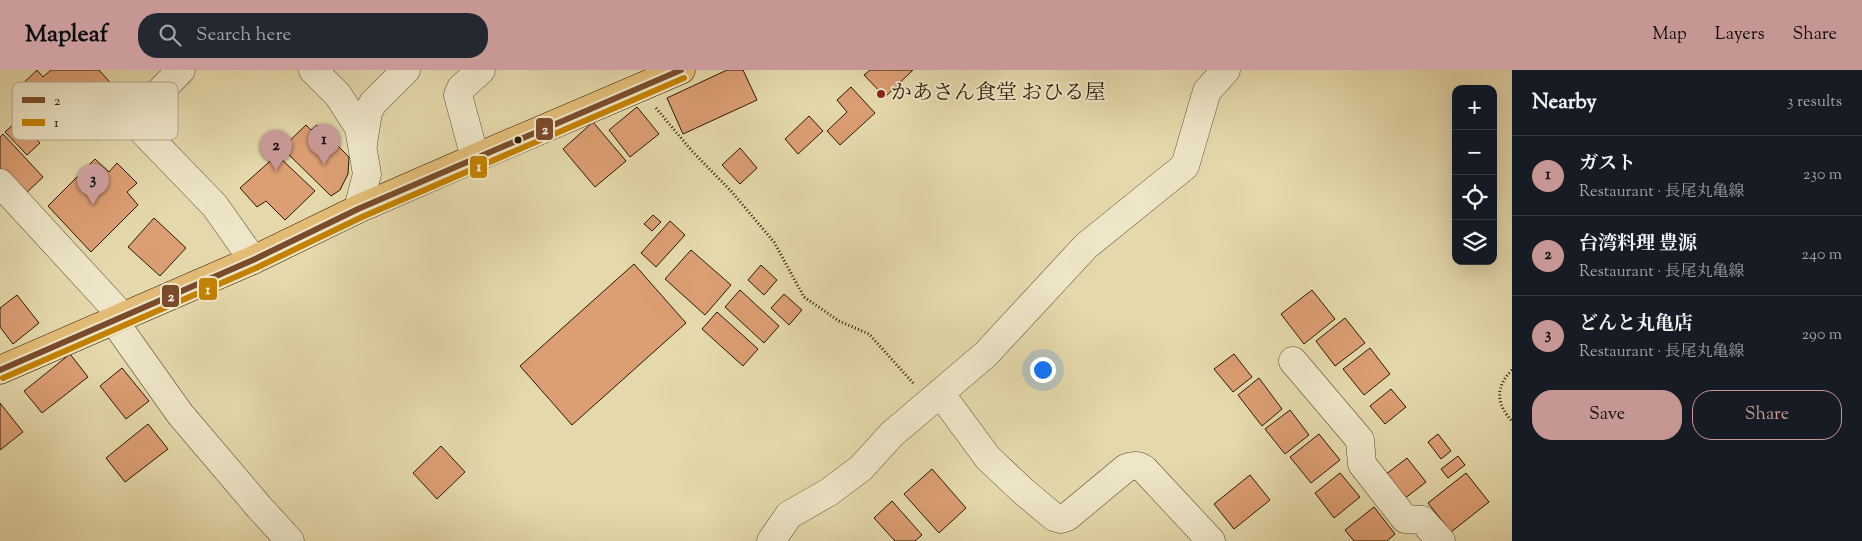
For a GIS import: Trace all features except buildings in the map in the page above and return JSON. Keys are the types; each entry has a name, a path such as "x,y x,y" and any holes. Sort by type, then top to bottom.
{"main road":[{"path":"0,370 253,260 358,210 475,158 681,70"}],"street":[{"path":"168,82 180,70"},
{"path":"313,70 338,95 359,128 367,174 358,210"},
{"path":"362,151 368,112 372,103 406,70"},
{"path":"475,158 458,95 461,88 481,70"},
{"path":"771,541 789,515 829,492 861,468 892,434 986,354 1086,246 1185,166 1207,91 1226,70"},
{"path":"151,140 215,206 253,260"},
{"path":"0,183 118,319 180,414 290,541"},
{"path":"1293,361 1360,440 1362,464 1405,519 1422,520 1440,541"},
{"path":"935,397 988,458 1054,517 1060,520 1067,517 1126,468 1132,465 1140,466 1211,541"}],"path":[{"path":"635,90 658,109 774,242 804,297 839,321 869,334 935,397"},
{"path":"1512,370 1505,377 1499,389 1500,403 1512,421"}],"transit line":[{"name":"2","path":"0,370 253,260 358,209 681,70"},
{"name":"1","path":"3,378 256,268 362,217 684,78"}],"place":[{"name":"かあさん食堂 おひる屋","path":"881,94"},
{"name":"ガスト","path":"324,165"},
{"name":"台湾料理 豊源","path":"276,171"},
{"name":"どんと丸亀店","path":"93,205"}]}
